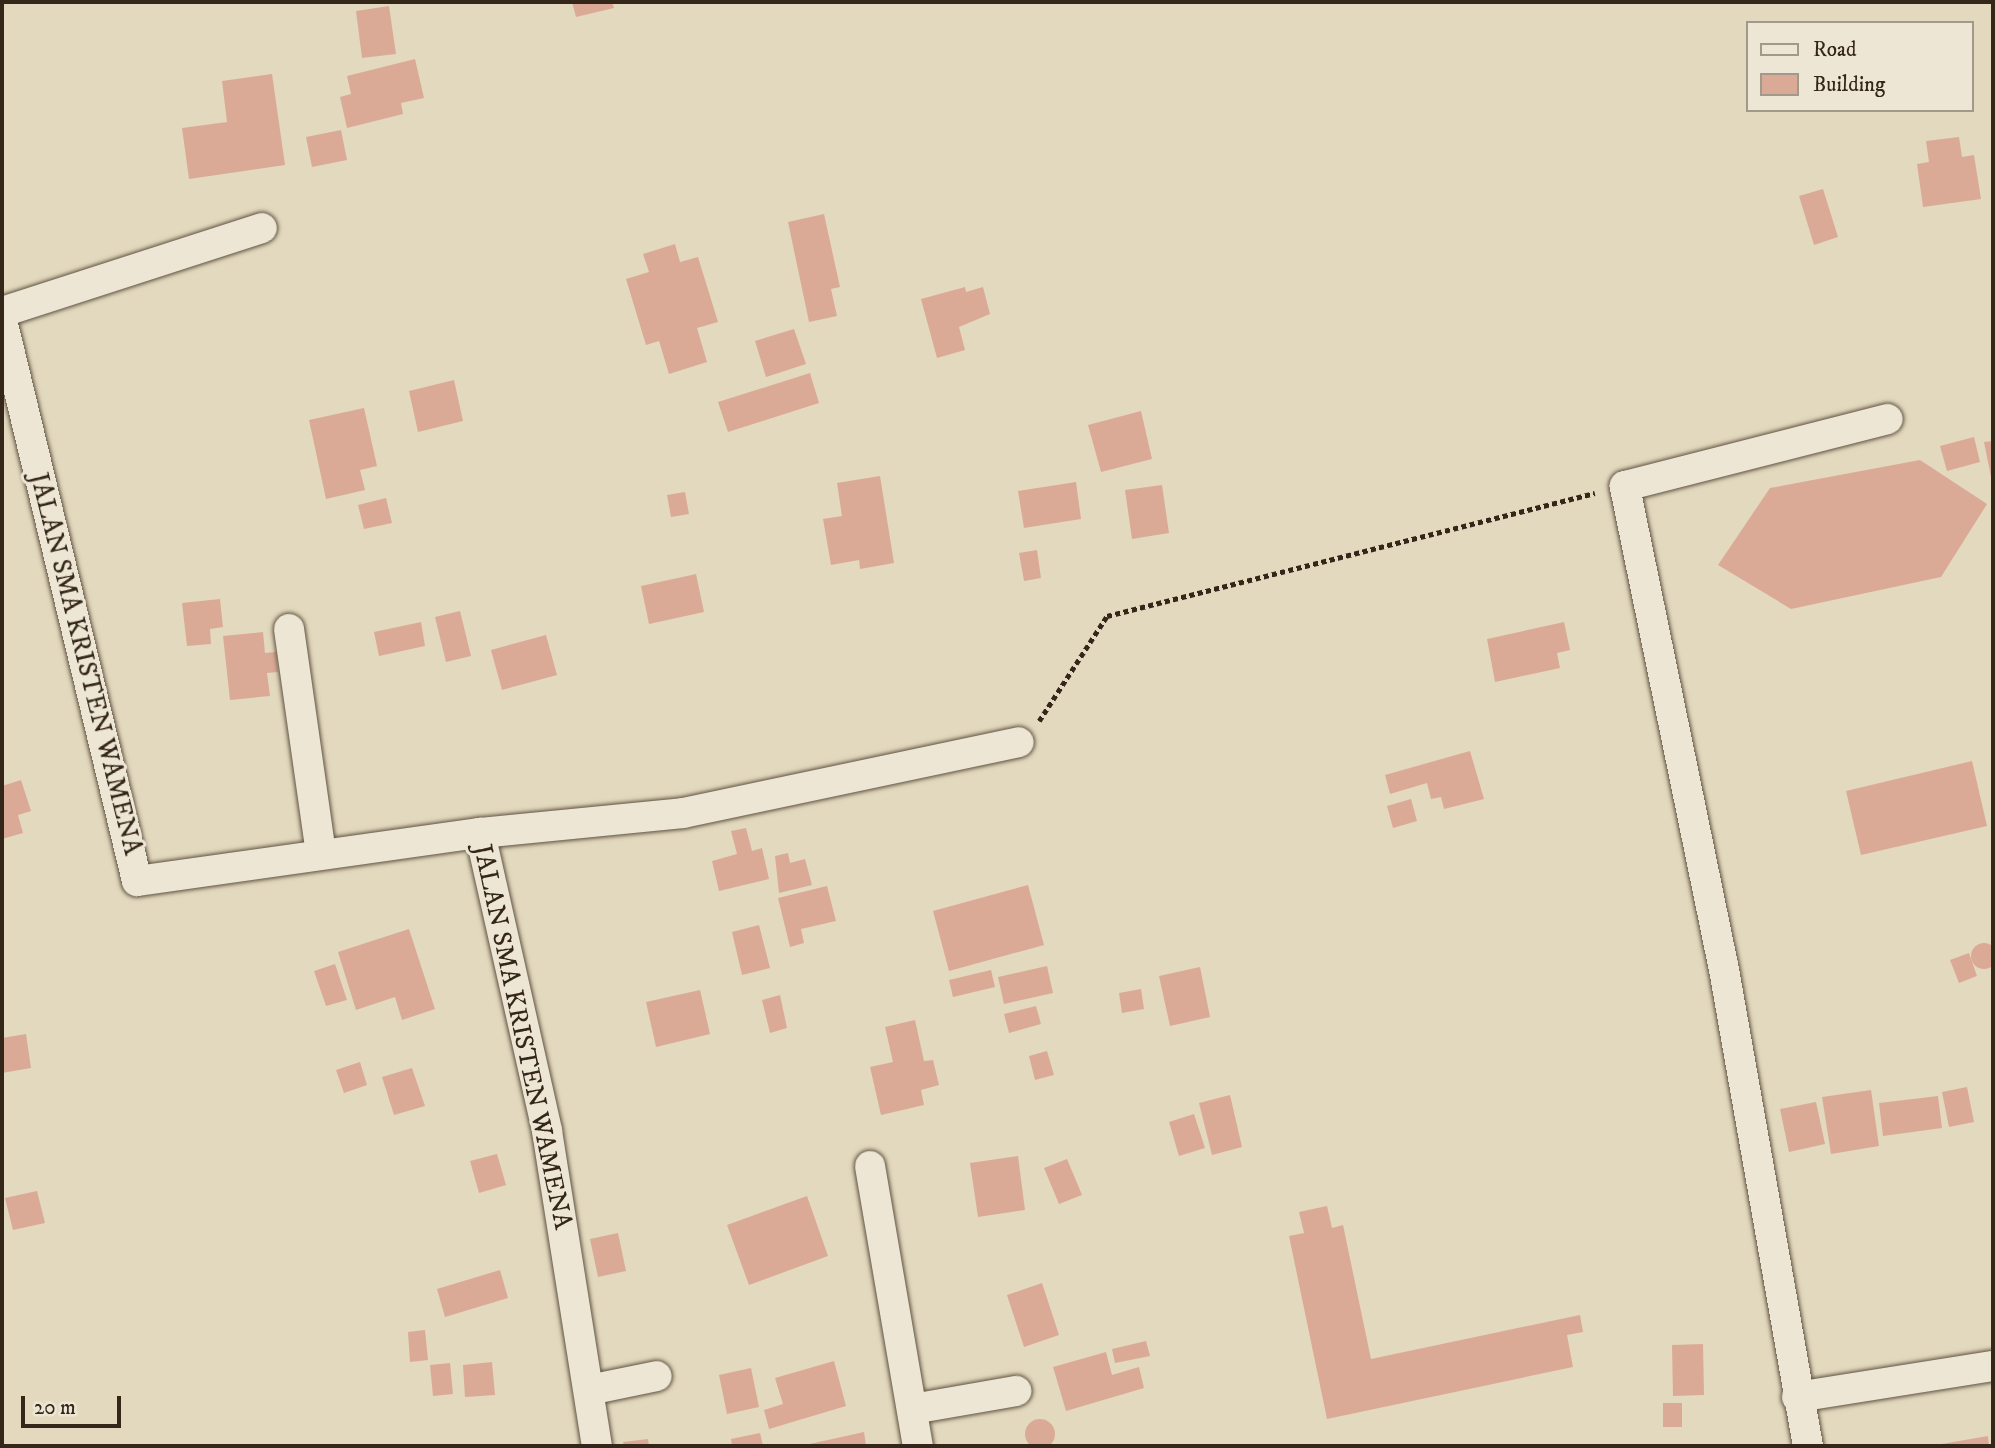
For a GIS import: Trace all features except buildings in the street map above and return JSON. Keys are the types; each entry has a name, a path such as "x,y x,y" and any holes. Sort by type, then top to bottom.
{"street":[{"path":"2,312 262,228"},
{"name":"JALAN SMA KRISTEN WAMENA","path":"2,320 137,881 321,853 480,833 547,1131 597,1446"},
{"path":"1808,1446 1797,1396 1723,965 1625,486 1888,419"},
{"path":"289,629 321,853"},
{"path":"480,833 683,813 1019,742"},
{"path":"870,1166 914,1409 918,1446"},
{"path":"1797,1396 1993,1366"},
{"path":"589,1390 657,1376"},
{"path":"914,1409 1016,1391"}],"path":[{"path":"1019,742 1043,717 1107,616 1625,486"}]}
